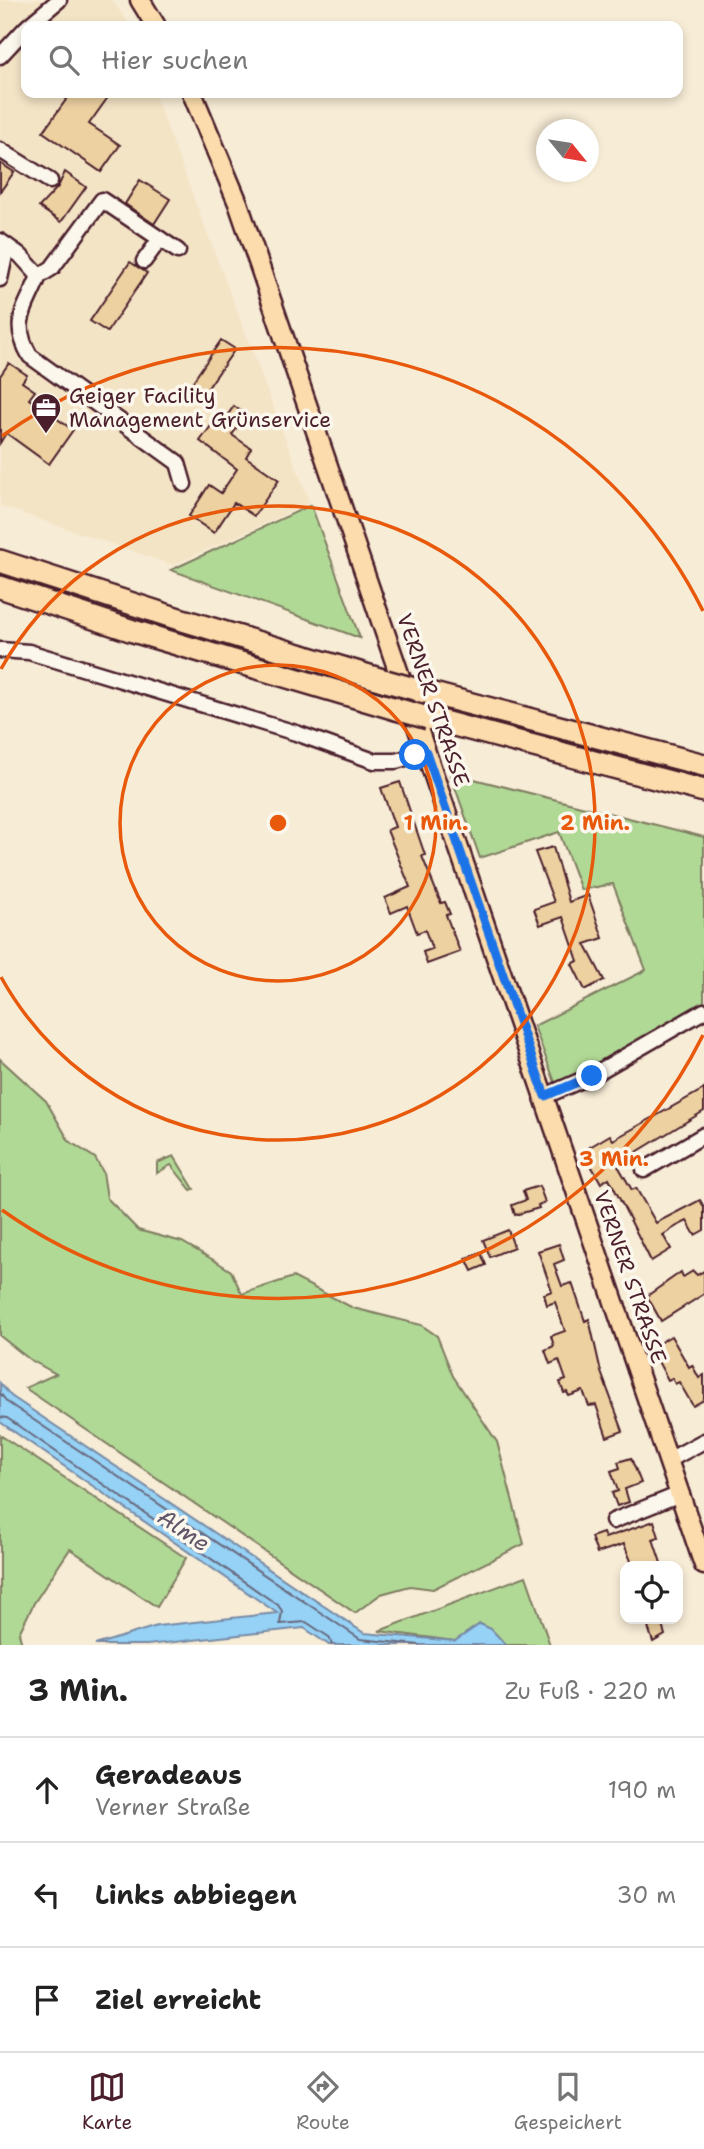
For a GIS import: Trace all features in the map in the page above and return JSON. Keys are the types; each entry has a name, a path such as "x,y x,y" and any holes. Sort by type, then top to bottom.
{"highway":[{"path":"0,561 176,618 386,681 704,765"},
{"path":"0,587 145,635 396,709 704,791"}],"main road":[{"path":"140,0 153,21"},
{"name":"VERNER STRASSE","path":"193,98 226,167 704,1565"}],"street":[{"path":"34,21 59,0"},
{"path":"0,56 21,33"},
{"path":"0,149 50,181"},
{"path":"178,251 102,200 52,268 39,276 19,321 20,336 30,356 178,463 184,484"},
{"path":"144,261 160,239"},
{"path":"4,243 39,276"},
{"path":"0,279 4,243"},
{"path":"0,650 29,652 296,733 374,761 396,761 426,752"},
{"path":"545,1096 592,1076 704,1011"},
{"path":"644,1170 704,1135"},
{"path":"669,1460 704,1441"},
{"path":"613,1521 680,1494"}],"shaded area":[{"path":"0,0 112,0 127,21 21,21 21,98 156,98 310,503 173,565 0,506"}],"green space":[{"path":"311,505 360,638 171,570"},
{"path":"450,773 704,837 704,1006 578,1079 556,1085 534,1026 646,970 613,884 581,890 559,832 480,858"},
{"path":"0,1059 46,1101 69,1141 95,1158 103,1172 107,1198 138,1230 182,1242 217,1262 231,1271 242,1294 293,1277 353,1308 421,1325 437,1336 453,1376 497,1442 524,1544 433,1589 410,1586 381,1594 355,1613 25,1388 56,1374 29,1359 0,1336"},
{"path":"174,1156 194,1189 191,1190 171,1165 157,1173 157,1163"},
{"path":"0,1435 186,1558 157,1607 70,1549 34,1603 19,1633 22,1645 0,1645"},
{"path":"526,1576 550,1645 506,1645 491,1629 480,1624 455,1641 379,1631"}],"water":[{"name":"Alme","path":"0,1383 11,1396 364,1633 455,1641 480,1624 491,1629 506,1645 329,1645 304,1628 147,1645 95,1645 157,1626 277,1613 0,1422"}],"building":[{"path":"67,98 107,98 89,124 120,145 101,172 43,132"},
{"path":"0,163 14,172 0,192"},
{"path":"65,172 86,187 61,222 39,207 58,187"},
{"path":"140,180 170,199 154,224 125,204"},
{"path":"130,262 147,273 107,332 90,321"},
{"path":"221,340 235,349 198,402 185,393"},
{"path":"9,363 27,375 22,382 35,391 29,399 73,430 49,464 6,433 0,443 0,376"},
{"path":"234,406 246,415 232,435 251,448 246,457 279,480 254,516 234,503 214,533 189,516 209,485 221,493 237,469 200,441 216,419 222,423"},
{"path":"400,782 425,855 422,856 441,903 445,902 450,914 446,915 460,952 427,964 423,952 432,949 425,930 417,933 407,906 391,913 385,898 410,887 387,830 395,827 381,788"},
{"path":"553,847 569,902 588,895 603,938 585,944 604,980 585,990 572,964 578,961 563,917 540,925 534,909 554,902 535,852"},
{"path":"704,1089 704,1111 617,1164 632,1190 636,1188 656,1223 700,1200 704,1207 704,1230 695,1235 687,1221 677,1226 663,1235 671,1249 651,1261 609,1178 601,1183 583,1151 610,1135 613,1140"},
{"path":"539,1186 545,1202 538,1205 539,1208 515,1215 512,1205 526,1200 523,1191"},
{"path":"508,1230 514,1247 490,1257 483,1240"},
{"path":"559,1244 564,1260 554,1264 562,1286 572,1283 585,1321 589,1319 601,1372 623,1431 607,1437 596,1405 589,1406 583,1391 569,1396 567,1392 564,1393 560,1382 566,1380 559,1360 550,1364 545,1350 554,1346 551,1336 565,1331 555,1302 547,1305 544,1294 552,1291 538,1251"},
{"path":"481,1253 486,1265 472,1271 466,1258"},
{"path":"693,1271 697,1275 704,1271 704,1294 661,1321 647,1296 681,1272 683,1277"},
{"path":"671,1336 689,1367 692,1365 699,1378 704,1375 704,1400 693,1406 679,1382 675,1384 672,1378 668,1380 654,1354 658,1352 654,1346"},
{"path":"631,1458 641,1483 625,1489 629,1502 617,1506 612,1493 618,1491 611,1471 620,1468 618,1462"},
{"path":"654,1521 659,1537 653,1539 660,1561 631,1561 624,1544 597,1553 591,1537 603,1533 605,1538"},
{"path":"662,1624 665,1635 653,1642 648,1627"}],"place":[{"name":"Geiger Facility Management Grünservice","path":"46,435"}],"route":[{"path":"415,755 426,752 545,1096 592,1076"}]}
